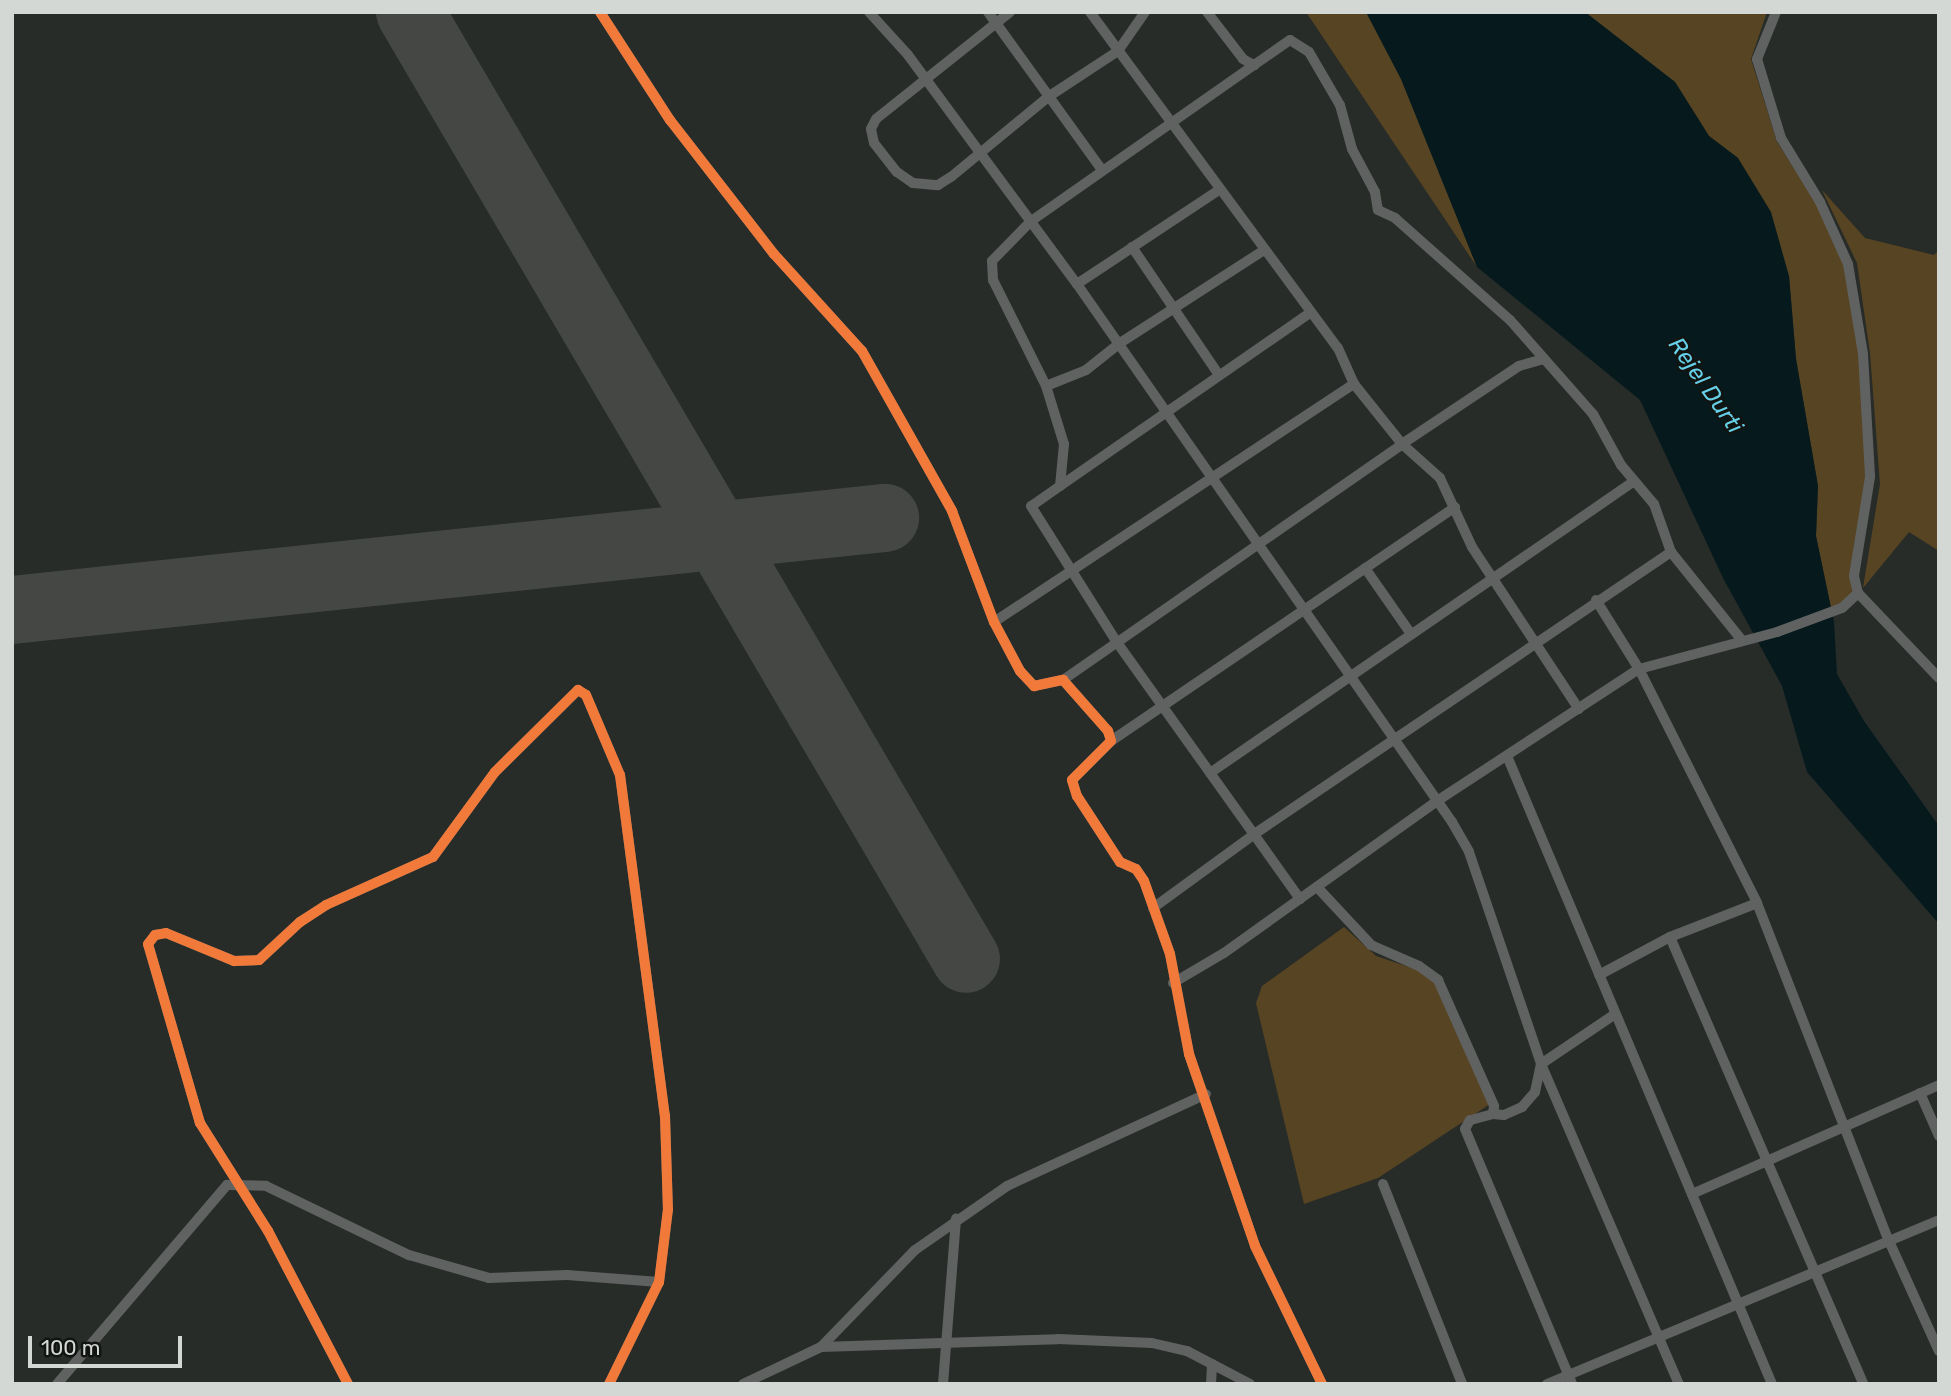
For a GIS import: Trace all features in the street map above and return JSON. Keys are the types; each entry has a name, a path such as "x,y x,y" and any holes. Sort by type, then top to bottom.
{"street":[{"path":"600,12 694,151 774,254 862,351 952,511 994,622 1020,671 1034,687 1063,680 1116,640 1402,444 1519,366 1544,359"},
{"path":"869,12 925,77 1077,284 1395,740 1469,852 1541,1064 1679,1384"},
{"path":"988,12 1102,170"},
{"path":"1010,12 925,77 876,119 871,129 874,143 897,172 926,187 938,185 1048,97 1118,51 1145,12"},
{"path":"1090,12 1347,363 1354,384 1402,444 1440,478 1492,578 1579,709"},
{"path":"1207,12 1243,60 1254,65"},
{"path":"1776,12 1757,59 1781,138 1820,202 1848,264 1863,354 1870,477 1854,576 1858,593 1939,678"},
{"path":"1060,486 1064,444 1046,386 993,280 992,261 1031,221 1102,170 1173,125 1290,40 1309,52 1340,106 1352,149 1375,192 1378,210 1395,218 1510,320 1604,427 1633,482 1654,504 1671,552 1741,639"},
{"path":"1077,284 1219,190"},
{"path":"1132,247 1219,375"},
{"path":"1046,386 1086,370 1119,343 1175,310 1263,251"},
{"path":"1300,899 1116,640 1074,569 1031,506 1310,313"},
{"path":"994,622 1354,384"},
{"path":"1210,773 1633,482"},
{"path":"1322,1384 1255,1246 1206,1094 1189,1054 1173,983 1170,954 1140,875 1120,862 1077,796 1072,780 1111,741 1455,507"},
{"path":"1153,908 1253,835 1596,600 1671,552"},
{"path":"1365,568 1412,634"},
{"path":"1173,983 1300,899 1437,801 1639,669 1741,639 1777,632 1842,608 1858,593"},
{"path":"1596,600 1639,669 1757,903 1889,1241 1939,1351"},
{"path":"1063,680 1097,716 1111,741"},
{"path":"348,1384 240,1183 200,1123 148,944 155,935 166,933 234,961 259,960 300,922 326,905 433,857 495,772 572,692 583,691 620,775 665,1116 668,1209 659,1282 609,1384"},
{"path":"1507,756 1772,1384"},
{"path":"1317,887 1371,945 1419,965 1438,981 1492,1099 1493,1114"},
{"path":"1599,975 1670,937 1757,903"},
{"path":"1670,937 1863,1384"},
{"path":"1570,1379 1465,1129 1470,1121 1493,1114 1504,1115 1522,1107 1535,1091 1541,1064 1615,1014"},
{"path":"1692,1194 1939,1085"},
{"path":"1920,1093 1939,1136"},
{"path":"743,1384 821,1347 915,1250 1007,1186 1206,1094"},
{"path":"57,1384 214,1195 227,1185 240,1183 266,1186 358,1234 454,1270 489,1278 567,1275 659,1282"},
{"path":"1383,1184 1462,1384"},
{"path":"943,1384 956,1219"},
{"path":"1547,1384 1570,1379 1659,1337 1939,1220"},
{"path":"821,1347 1058,1339 1152,1343 1186,1351 1250,1384"},
{"path":"1212,1364 1212,1384"}],"shaded area":[{"path":"1306,12 1366,12 1401,79 1477,267"},
{"path":"1585,12 1767,12 1751,59 1777,142 1817,205 1845,266 1860,354 1867,478 1854,591 1840,606 1831,608 1816,536 1818,486 1796,359 1789,276 1738,158 1709,136 1675,82"},
{"path":"1822,190 1865,238 1934,255 1939,250 1939,551 1909,532 1863,588 1880,484 1870,353 1857,263"},
{"path":"1344,927 1376,956 1418,970 1436,983 1490,1104 1378,1178 1304,1204 1256,1003 1262,986"}],"water":[{"name":"Rejel Durti","path":"1366,12 1585,12 1675,82 1709,136 1738,158 1771,212 1789,276 1796,359 1818,486 1816,536 1834,622 1837,674 1864,721 1939,826 1939,924 1807,772 1782,686 1723,578 1640,400 1477,267 1401,79"}],"runway":[{"path":"410,12 966,959"},
{"path":"12,610 885,518"}],"cycle path":[{"path":"600,12 670,120 774,254 862,351 952,511 994,622 1020,671 1034,686 1063,680 1108,731 1111,741 1072,780 1077,796 1120,862 1136,869 1144,881 1170,954 1189,1054 1255,1246 1322,1384"},
{"path":"348,1384 268,1231 200,1123 148,944 155,935 166,933 234,961 259,960 300,922 326,905 433,857 495,772 578,690 586,695 620,775 665,1116 668,1209 659,1282 609,1384"}]}
